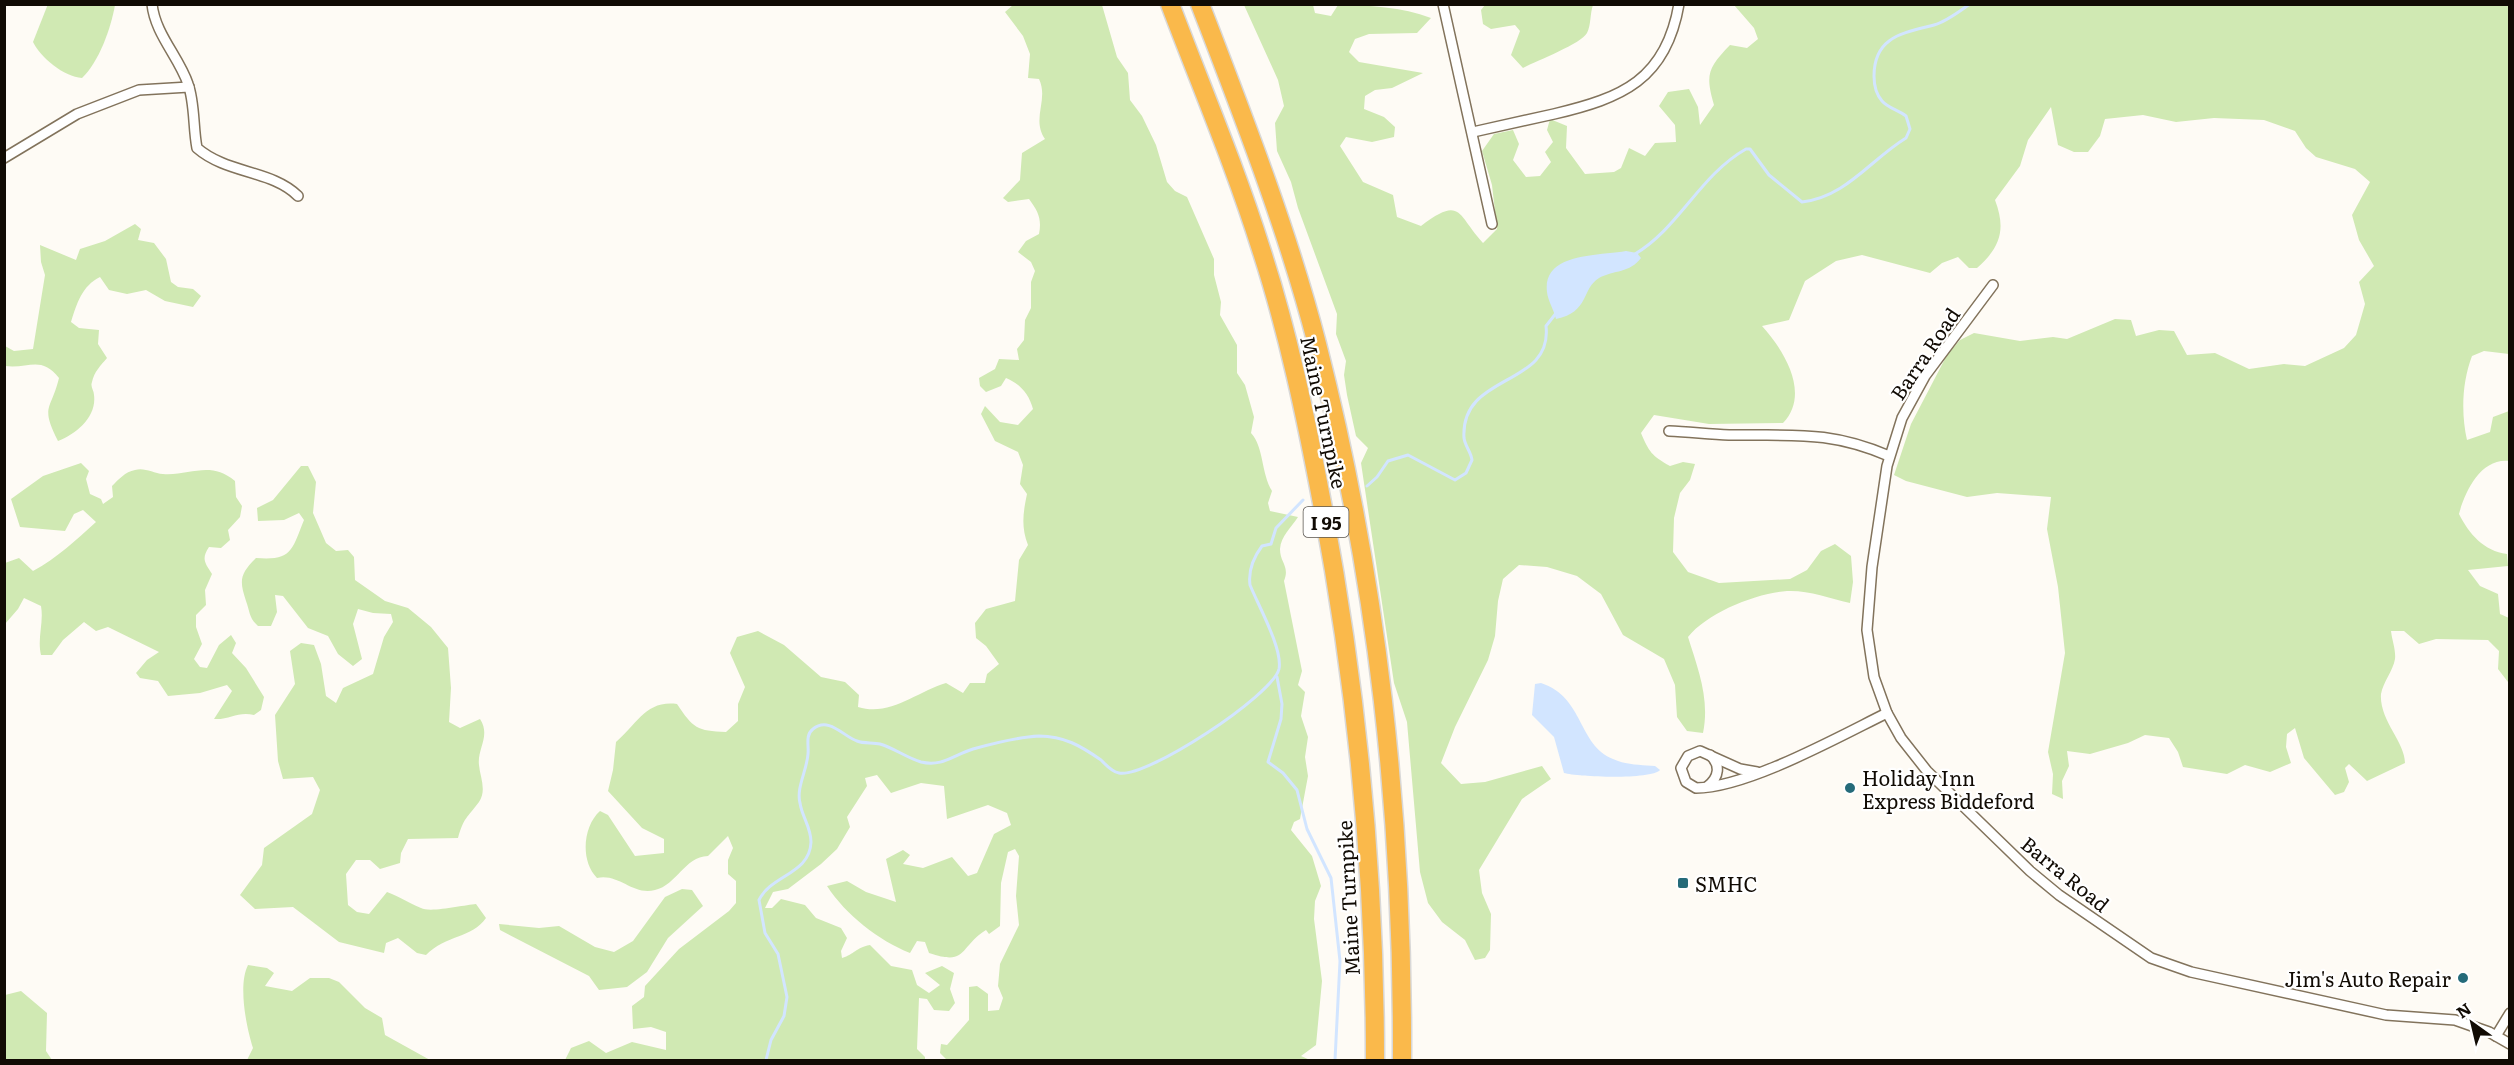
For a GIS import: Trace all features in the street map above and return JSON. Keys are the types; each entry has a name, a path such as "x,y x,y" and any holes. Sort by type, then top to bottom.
{"highway":[{"name":"Maine Turnpike","path":"1170,4 1262,250 1292,357 1310,439 1351,669 1363,774 1371,881 1375,1060"},
{"name":"Maine Turnpike","path":"1200,4 1248,129 1285,235 1321,363 1364,556 1392,768 1401,924 1402,1060"},
{"path":"1364,1060 1375,1039"}],"street":[{"path":"152,4 159,30 180,63 189,87 197,148 206,156 237,170 286,184 298,196"},
{"path":"1443,4 1492,224"},
{"path":"1473,132 1605,101 1628,90 1649,73 1660,59 1672,35 1679,4"},
{"path":"4,158 77,114 139,90 189,87"},
{"name":"Barra Road","path":"1993,285 1925,376 1905,412 1889,456 1875,540 1867,622 1874,677 1887,713 1906,745 1927,771 2020,862 2059,895 2151,958 2191,972 2386,1015 2455,1020 2510,1044"},
{"path":"1669,431 1728,435 1809,434 1847,441 1889,456"},
{"path":"1757,772 1740,769 1706,753 1690,754 1682,765 1684,780 1696,788 1708,786 1757,772 1782,763 1887,713"},
{"path":"1706,753 1714,759 1718,768 1715,780 1708,786"},
{"path":"2496,1036 2510,1013"}],"green space":[{"path":"48,4 115,5 103,44 94,63 82,78 68,74 53,65 41,54 33,42"},
{"path":"1593,4 1588,30 1583,37 1568,47 1523,68 1511,55 1520,31 1515,25 1491,29 1483,24 1481,10 1485,5"},
{"path":"1013,5 1102,5 1117,57 1128,73 1130,100 1142,116 1156,145 1167,182 1175,191 1187,197 1214,259 1214,275 1221,302 1220,315 1237,345 1237,373 1245,385 1254,417 1251,433 1258,445 1272,491 1268,503 1270,511 1298,517 1284,536 1280,549 1286,572 1284,581 1302,671 1298,685 1305,692 1301,716 1308,737 1305,757 1308,776 1300,819 1294,822 1291,830 1312,856 1321,886 1315,901 1314,919 1322,981 1316,1045 1301,1056 1310,1060 947,1060 940,1053 941,1044 947,1045 969,1020 969,987 977,986 988,994 988,1011 999,1010 1003,998 998,986 1000,964 1019,925 1016,896 1019,856 1015,849 1008,852 1001,883 1000,926 989,934 986,930 957,956 929,953 925,942 917,941 910,953 898,948 853,917 827,886 847,881 866,892 896,902 886,859 903,850 910,855 903,864 923,868 952,857 968,876 977,873 994,834 1011,825 1007,813 988,805 947,819 944,786 921,783 891,793 877,775 865,778 867,786 847,817 850,827 837,849 788,889 773,892 765,908 772,908 781,899 805,905 816,918 841,928 847,938 841,951 842,958 870,945 891,966 912,970 917,985 929,993 940,985 925,973 942,966 954,973 950,989 955,1003 949,1011 934,1010 927,999 919,998 917,1049 925,1060 565,1060 571,1048 589,1041 606,1053 632,1042 666,1050 666,1032 651,1027 633,1029 632,1006 644,997 645,986 679,949 729,911 736,903 736,881 728,874 728,860 733,848 728,836 708,856 693,861 669,883 655,890 640,890 605,877 597,878 592,871 586,853 587,834 594,817 600,811 608,815 635,856 664,853 664,839 642,828 608,791 616,742 643,715 657,706 677,704 697,727 708,731 726,732 738,721 738,704 745,687 730,653 737,637 758,631 784,645 821,677 845,682 859,695 858,707 870,709 892,706 946,683 963,693 970,683 985,683 987,674 999,664 986,646 976,638 975,623 986,609 1015,601 1019,560 1028,545 1023,520 1027,494 1020,484 1023,465 1018,452 995,441 981,414 985,406 1000,422 1018,425 1033,409 1020,386 1011,380 1006,378 1001,386 986,392 980,386 979,378 995,369 999,359 1019,360 1017,349 1024,340 1025,320 1031,308 1031,282 1035,271 1031,262 1018,252 1026,241 1039,234 1040,219 1029,199 1008,202 1003,198 1020,180 1022,153 1045,139 1040,124 1042,87 1039,79 1028,78 1030,54 1023,36 1005,12"},
{"path":"1244,5 1313,5 1315,13 1331,16 1338,5 1373,6 1409,11 1431,18 1417,33 1369,34 1355,39 1349,52 1359,62 1423,73 1392,88 1375,90 1365,96 1364,109 1384,117 1395,127 1394,137 1372,142 1346,137 1340,146 1363,182 1393,195 1397,217 1421,226 1434,217 1452,210 1463,217 1483,243 1497,229 1492,185 1482,151 1494,134 1513,130 1519,144 1513,160 1526,177 1540,176 1551,162 1545,152 1553,142 1547,130 1550,119 1567,126 1566,148 1585,174 1614,172 1621,168 1629,148 1645,156 1655,143 1676,142 1675,125 1659,106 1668,92 1689,89 1698,107 1700,125 1714,105 1709,78 1717,60 1730,45 1747,48 1758,39 1754,28 1734,5 2509,5 2509,354 2484,351 2472,356 2464,387 2463,409 2467,440 2490,432 2493,417 2509,411 2509,461 2499,461 2482,470 2470,486 2459,514 2467,528 2484,545 2507,554 2508,566 2468,570 2480,586 2498,594 2500,614 2509,618 2508,682 2498,669 2499,651 2488,640 2436,639 2419,644 2404,631 2391,631 2395,659 2382,690 2381,704 2401,747 2405,763 2367,781 2349,764 2345,768 2349,782 2344,792 2335,795 2304,758 2295,728 2287,734 2286,747 2291,763 2270,772 2245,765 2227,774 2183,767 2178,752 2169,738 2145,735 2128,743 2090,754 2067,751 2069,766 2062,781 2063,799 2052,794 2053,774 2048,752 2065,653 2058,587 2047,529 2051,497 1997,493 1967,497 1906,481 1894,475 1911,424 1947,355 1960,340 1974,333 2020,341 2053,337 2067,339 2115,319 2131,320 2136,336 2159,330 2174,331 2187,355 2215,353 2249,369 2284,364 2305,366 2344,348 2356,335 2365,304 2359,282 2374,266 2359,240 2352,215 2370,182 2355,169 2316,157 2306,148 2295,131 2264,120 2214,118 2176,122 2143,115 2105,119 2100,136 2088,152 2074,152 2058,145 2051,107 2028,140 2020,166 1995,200 2000,220 1999,237 1991,253 1977,268 1969,268 1958,257 1942,263 1930,273 1862,255 1836,261 1805,281 1789,320 1762,326 1786,360 1794,386 1795,399 1783,423 1709,424 1654,415 1641,433 1652,453 1670,466 1683,462 1695,464 1690,480 1680,493 1674,518 1673,552 1688,572 1719,583 1790,579 1807,570 1821,551 1835,544 1851,556 1853,582 1850,603 1803,592 1775,593 1747,600 1720,612 1696,628 1688,637 1704,696 1703,733 1687,731 1677,717 1675,685 1664,659 1623,635 1601,594 1577,576 1547,567 1519,565 1503,579 1498,601 1495,636 1488,660 1455,727 1441,763 1461,784 1485,782 1542,766 1551,779 1522,799 1479,870 1482,893 1491,914 1490,950 1485,958 1475,960 1465,940 1442,922 1428,903 1420,872 1407,722 1394,683 1361,463 1368,448 1356,436 1344,375 1346,361 1336,334 1337,314 1298,208 1291,182 1277,151 1275,123 1284,106 1278,80"},
{"path":"135,224 141,229 138,240 154,243 166,259 171,282 178,287 193,289 201,296 193,307 165,301 146,290 127,294 109,290 100,277 84,290 71,322 79,328 99,330 98,344 107,358 93,378 91,385 94,403 89,417 72,434 58,441 48,414 59,378 52,371 40,365 5,366 5,346 14,351 33,349 45,275 41,262 40,245 76,260 80,249 105,241"},
{"path":"81,463 89,471 86,479 90,494 101,499 103,504 113,497 112,486 122,476 138,469 163,474 200,470 217,471 235,481 236,497 242,506 240,517 228,530 230,540 221,548 209,547 205,555 206,564 212,574 205,590 206,605 196,615 196,627 202,644 194,659 200,667 207,668 219,645 231,635 236,643 232,653 246,668 264,697 261,710 254,715 243,714 214,719 232,691 227,685 200,693 168,696 158,681 140,678 136,673 147,660 159,652 108,627 96,631 84,622 63,640 52,655 41,655 41,606 24,598 5,624 5,563 19,558 33,571 58,555 96,522 83,510 74,514 65,531 20,527 11,499 43,476"},
{"path":"301,466 308,466 316,482 313,513 326,543 336,551 348,550 354,557 355,580 385,601 408,608 431,627 448,648 451,688 449,722 460,728 480,719 483,725 484,737 479,759 483,793 464,822 458,838 408,839 401,853 400,863 380,869 370,860 356,860 346,874 348,905 357,912 369,914 387,892 425,909 476,904 486,918 480,925 434,948 426,955 417,953 398,938 386,943 384,953 339,942 293,907 255,909 240,895 262,865 264,848 312,814 320,790 313,777 283,779 278,761 275,715 295,684 290,651 301,643 314,645 321,664 326,696 336,703 343,688 373,674 384,637 393,622 391,614 358,609 353,624 362,659 353,666 338,654 328,636 308,628 283,596 275,595 277,612 271,626 258,626 250,615 242,588 244,573 256,558 277,558 289,551 304,520 299,513 284,520 258,521 257,508 273,500"},
{"path":"682,889 692,890 703,906 668,938 647,972 627,987 599,990 589,976 500,930 499,924 539,928 559,926 595,947 614,952 633,941 665,897"},
{"path":"248,965 267,968 274,973 265,986 292,991 310,978 329,978 339,982 365,1008 382,1018 385,1035 430,1060 247,1060 253,1048 243,994"},
{"path":"21,991 47,1013 46,1051 52,1060 5,1060 5,995"}],"water":[{"path":"1626,251 1637,253 1641,258 1627,269 1599,278 1589,288 1584,300 1575,311 1556,319 1547,292 1548,279 1554,269 1575,258"},
{"path":"1541,683 1555,690 1565,699 1593,743 1602,752 1618,761 1655,766 1660,770 1654,773 1629,776 1564,773 1554,737 1532,715 1535,684"}],"waterway":[{"path":"1635,254 1664,230 1715,173 1746,149 1750,149 1769,175 1802,202 1818,199 1845,185 1906,138 1910,129 1906,116 1884,103 1877,92 1874,76 1879,52 1893,38 1934,25 1970,4"},
{"path":"1367,486 1377,477 1388,461 1408,455 1455,480 1466,473 1472,460 1464,438 1467,417 1476,401 1536,360 1544,346 1546,326 1557,312"},
{"path":"766,1060 771,1040 784,1016 787,997 778,954 765,933 759,900 772,885 797,868 809,853 811,837 799,797 807,760 808,737 811,731 819,726 831,726 857,741 880,744 921,762 929,763 942,762 966,751 988,745 1039,736 1048,736 1079,746 1119,773 1133,771 1155,763 1180,750 1233,715 1272,681 1279,669 1277,650 1250,585 1250,574 1254,560 1262,546 1271,544 1276,528 1303,500"},
{"path":"1277,677 1282,704 1281,719 1268,762 1283,773 1297,790 1307,829 1331,878 1340,961 1335,1060"}],"place":[{"name":"Holiday Inn Express Biddeford","path":"1850,788"},
{"name":"SMHC","path":"1683,883"},
{"name":"Jim's Auto Repair","path":"2463,978"}]}
